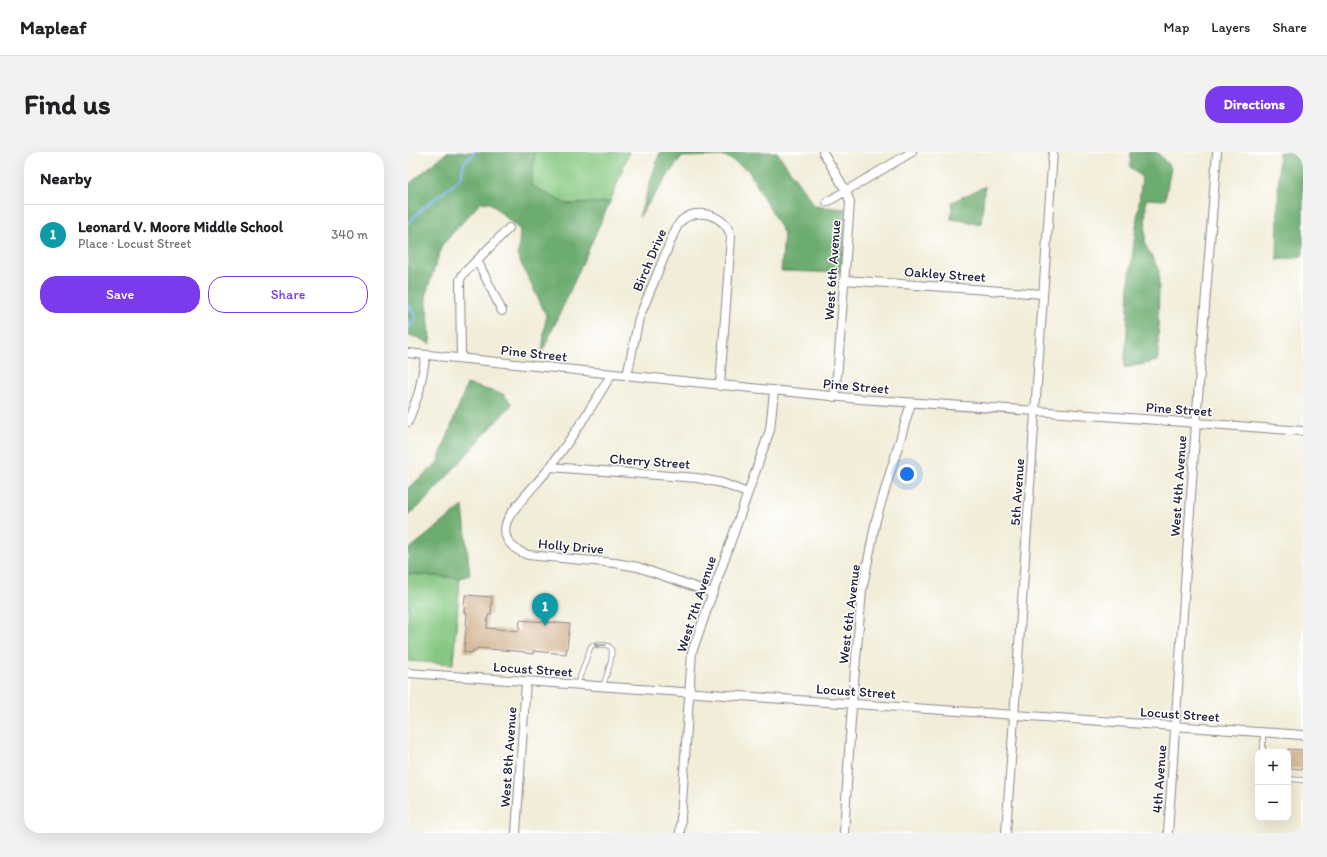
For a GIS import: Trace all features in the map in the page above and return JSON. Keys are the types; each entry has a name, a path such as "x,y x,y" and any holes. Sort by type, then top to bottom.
{"street":[{"name":"West 6th Avenue","path":"823,152 846,191 850,202 838,367 834,397"},
{"path":"827,202 912,152"},
{"name":"5th Avenue","path":"1006,833 1053,152"},
{"name":"West 4th Avenue","path":"1176,727 1196,423 1217,152"},
{"name":"Birch Drive","path":"627,376 639,318 674,233 680,222 686,218 698,214 704,214 711,215 722,221 730,232 731,237 720,386"},
{"path":"462,358 460,280 463,274 509,228"},
{"path":"477,260 502,311"},
{"name":"Oakley Street","path":"844,280 1043,294"},
{"name":"Pine Street","path":"408,353 834,397 1303,431"},
{"path":"408,422 419,392 426,355"},
{"name":"Holly Drive","path":"611,374 586,417 550,467 508,518 505,529 508,542 512,547 523,554 615,563 638,567 712,593"},
{"name":"West 7th Avenue","path":"680,833 692,652 770,430 774,391"},
{"name":"West 6th Avenue","path":"844,833 852,704 862,591 876,520 911,403"},
{"name":"Cherry Street","path":"550,467 697,478 722,483 747,493"},
{"name":"Locust Street","path":"408,673 1303,735"},
{"name":"West 8th Avenue","path":"516,833 526,682"},
{"name":"4th Avenue","path":"1168,833 1176,727"}],"lane":[{"path":"577,684 591,646 595,644 611,647 612,651 610,666 606,673 603,687"},
{"path":"1263,733 1263,749"},
{"path":"1291,780 1303,780"}],"green space":[{"path":"447,152 535,152 531,185 566,204 610,202 542,353 546,315 518,257 520,230 490,203 481,202 442,245 426,294 431,344 416,337 408,336 408,185"},
{"path":"535,152 629,152 610,202 566,204 530,185"},
{"path":"660,152 777,152 815,206 845,209 844,273 781,271 784,234 748,170 725,156 681,157 639,217"},
{"path":"1131,152 1157,152 1171,168 1165,200 1146,199 1145,244 1159,270 1158,361 1124,368 1129,282 1142,178 1130,167"},
{"path":"1279,152 1303,152 1303,254 1302,257 1277,260"},
{"path":"985,186 981,224 951,219 952,202"},
{"path":"467,384 503,394 512,404 425,501 408,516 408,488 437,464"},
{"path":"463,506 470,575 460,578 408,574 408,550"},
{"path":"408,574 460,578 453,664 408,661"}],"building":[{"path":"465,595 492,597 491,615 488,615 487,628 519,631 520,620 570,624 566,654 533,651 533,654 477,648 476,651 473,650 473,653 464,652 467,613 464,613"},
{"path":"1291,749 1303,750 1303,769 1291,768"}],"waterway":[{"path":"408,223 423,208 457,182 462,176 463,165 474,152"},
{"path":"408,305 414,313 415,319 408,328"}],"place":[{"name":"Leonard V. Moore Middle School","path":"545,626"}]}
